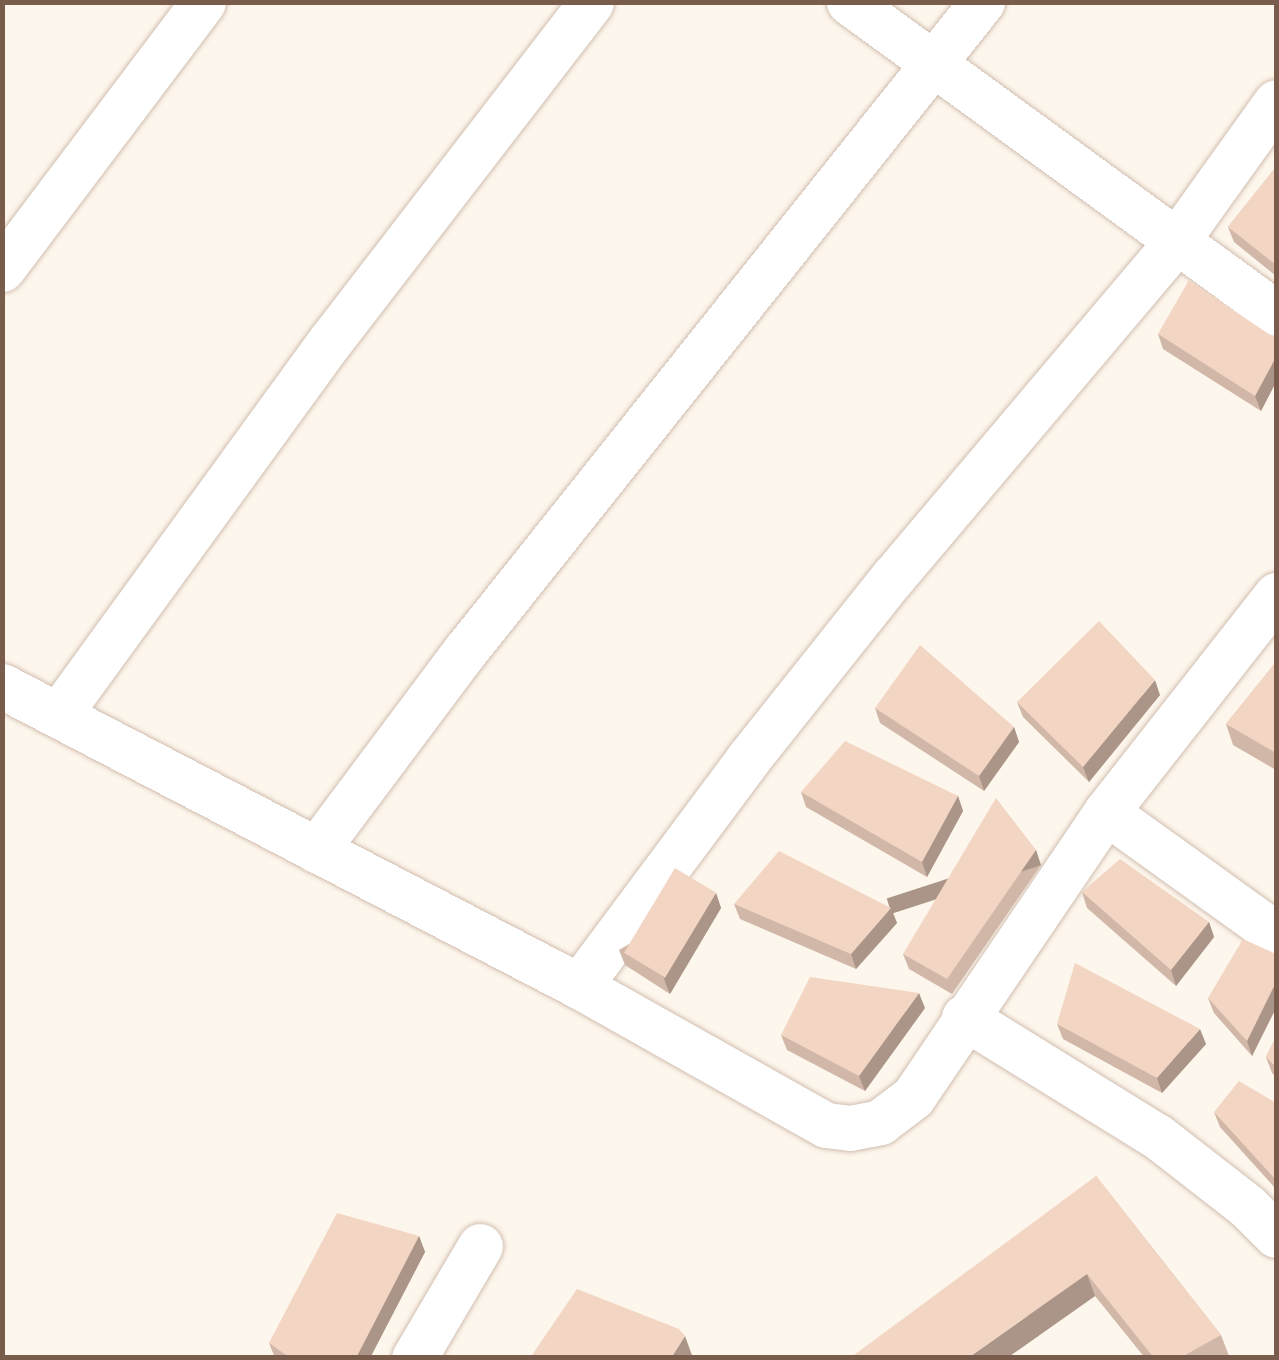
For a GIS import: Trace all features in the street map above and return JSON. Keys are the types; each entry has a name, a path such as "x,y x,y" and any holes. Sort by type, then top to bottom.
{"street":[{"path":"2,269 204,2"},
{"path":"59,714 330,340 591,2"},
{"path":"849,2 937,63 1175,243 1276,312"},
{"path":"316,850 465,651 982,2"},
{"path":"578,986 748,759 893,578 1175,243 1276,102"},
{"path":"2,686 578,986 826,1125 850,1128 880,1122 913,1097 1106,812 1276,596"},
{"path":"1106,812 1276,934"},
{"path":"964,1017 1158,1136 1276,1234"},
{"path":"414,1358 480,1246"}],"building":[{"path":"1276,167 1276,265 1228,227"},
{"path":"1189,280 1276,339 1276,357 1255,396 1158,334"},
{"path":"1099,621 1155,680 1083,767 1017,702"},
{"path":"920,645 1014,727 979,776 875,708"},
{"path":"1276,662 1276,753 1226,724"},
{"path":"845,741 958,796 922,862 801,792"},
{"path":"996,798 1036,850 947,979 903,954"},
{"path":"779,851 891,908 851,954 734,904"},
{"path":"1120,859 1209,922 1171,970 1082,892"},
{"path":"675,868 716,893 665,978 624,953"},
{"path":"1243,939 1276,954 1276,982 1247,1041 1208,998"},
{"path":"1075,963 1200,1029 1157,1078 1057,1024"},
{"path":"810,977 919,993 859,1076 781,1035"},
{"path":"1276,1037 1276,1067 1266,1057"},
{"path":"1239,1081 1276,1103 1276,1180 1214,1112"},
{"path":"1096,1176 1221,1335 1180,1358 1154,1358 1087,1274 968,1358 850,1358"},
{"path":"337,1213 419,1236 356,1358 290,1358 269,1343"},
{"path":"577,1289 679,1329 685,1336 671,1358 530,1358"}]}
